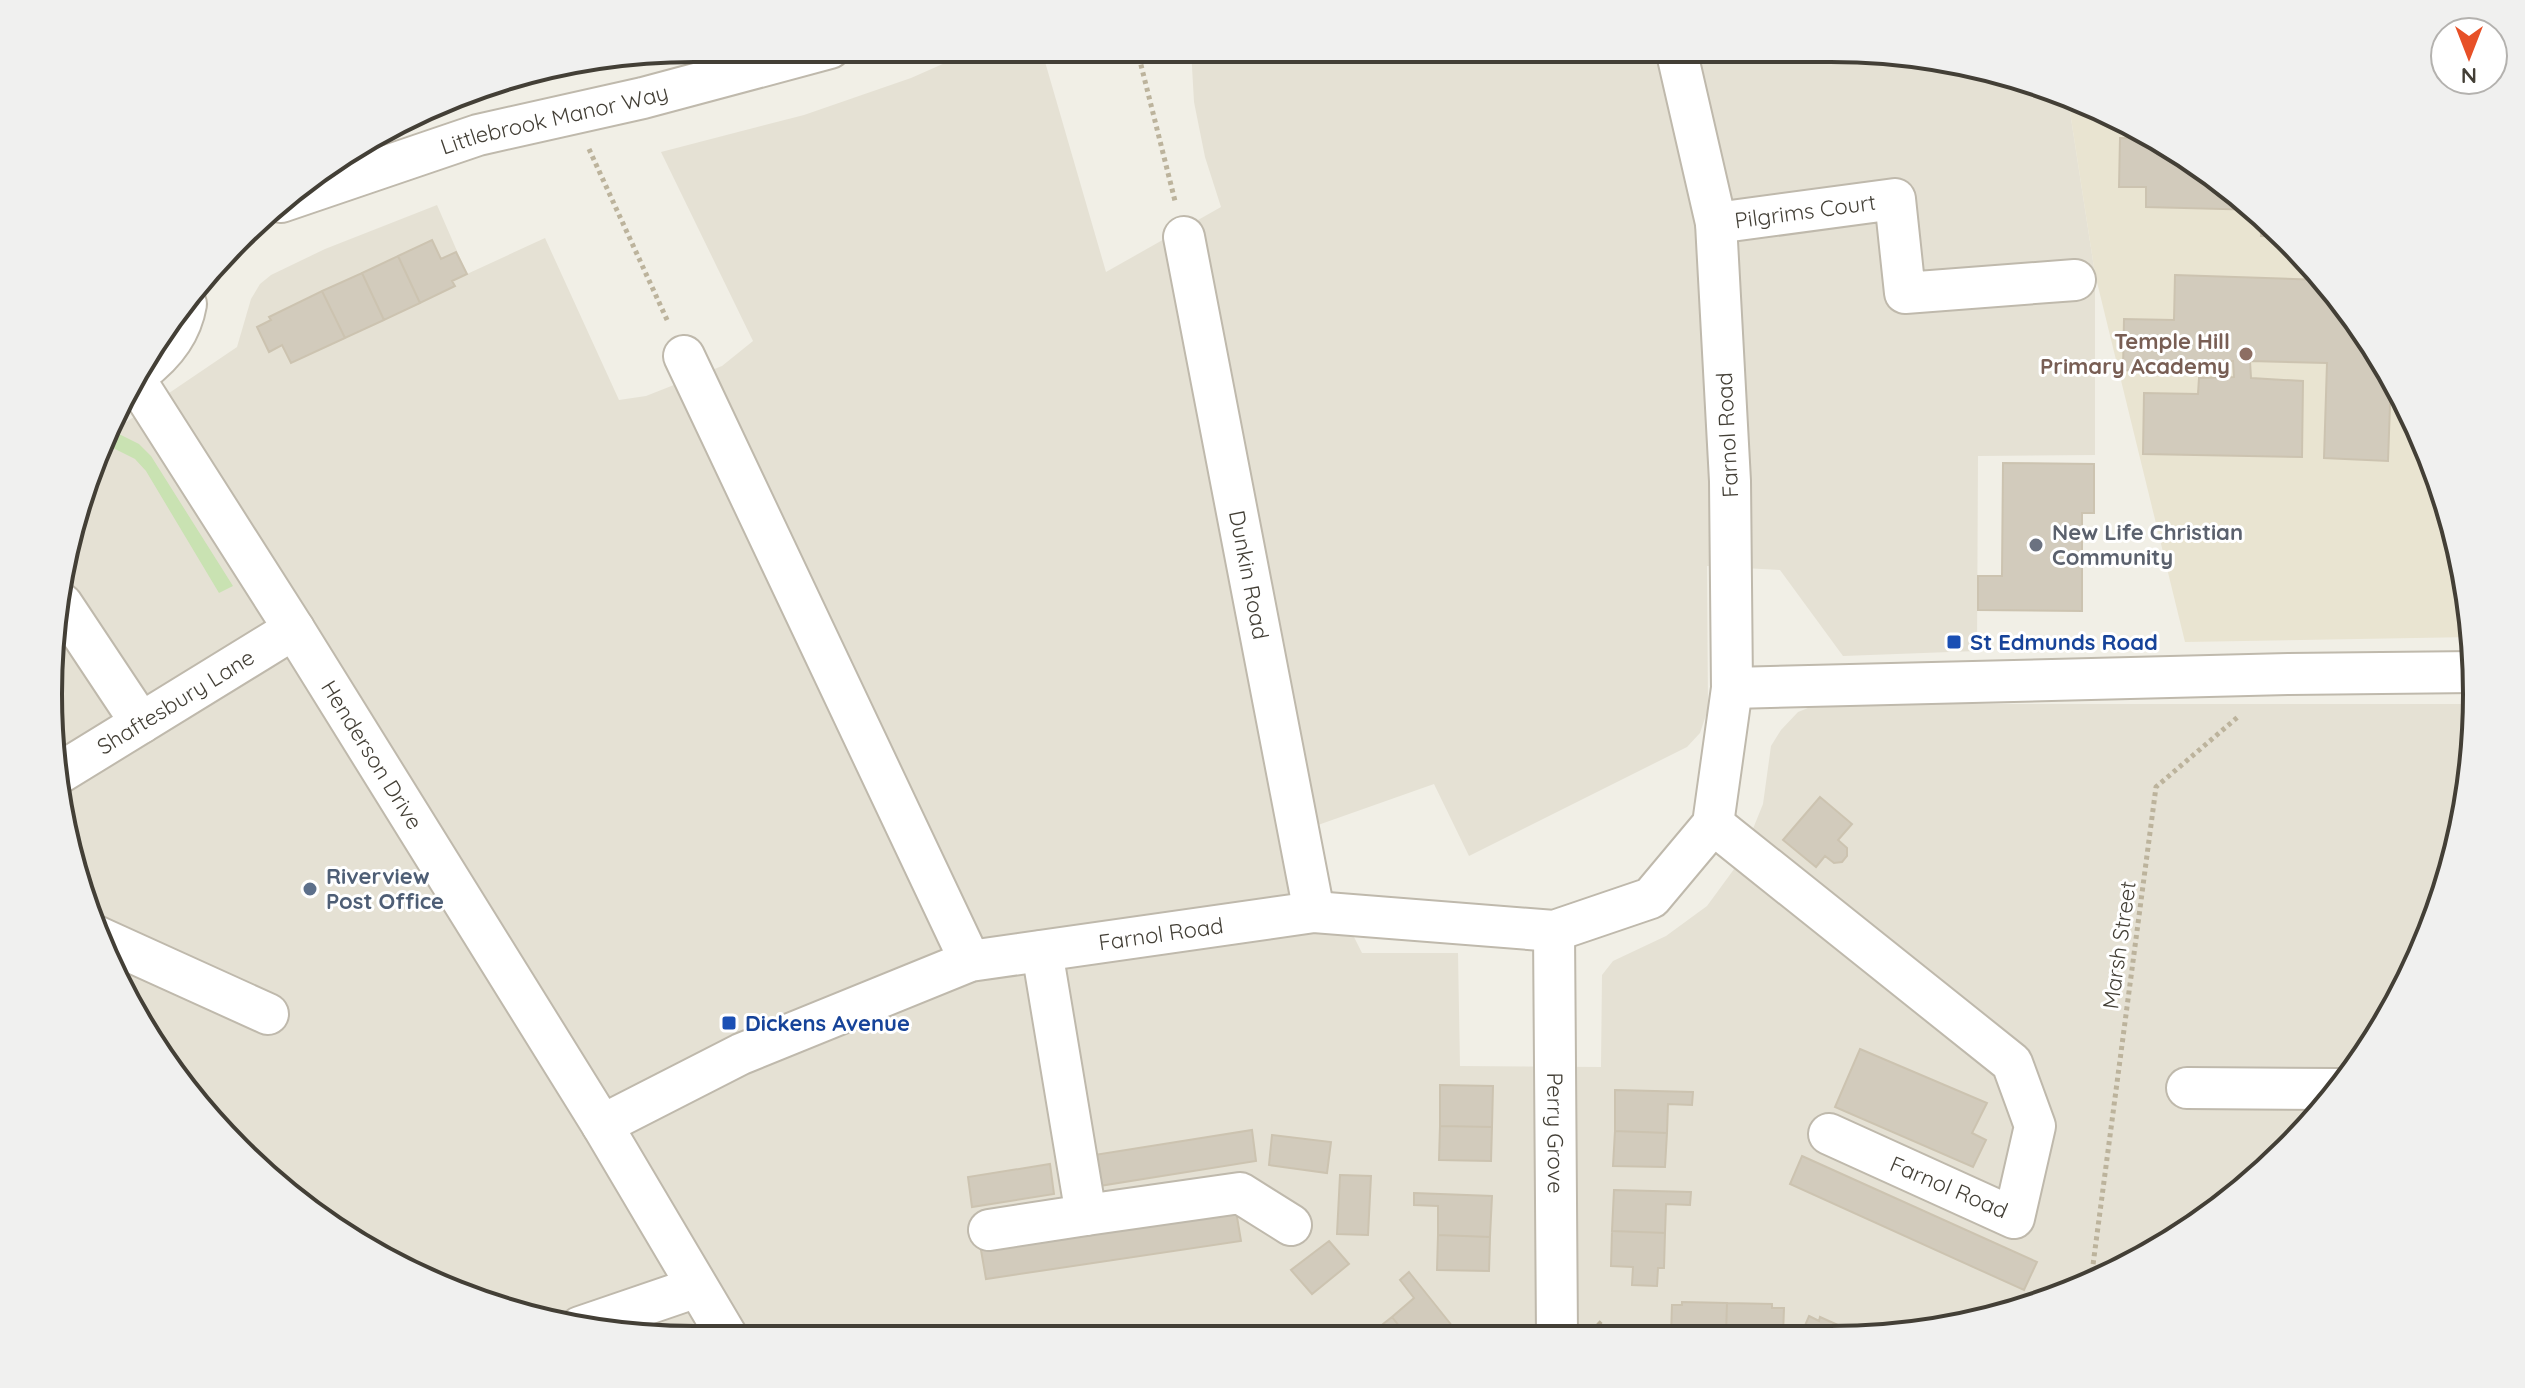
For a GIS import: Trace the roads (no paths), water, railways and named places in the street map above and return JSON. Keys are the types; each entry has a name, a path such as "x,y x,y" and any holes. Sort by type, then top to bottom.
{"street":[{"name":"Littlebrook Manor Way","path":"310,192 478,135 775,62"},
{"name":"Farnol Road","path":"602,1125 741,1054 970,961 1314,912 1554,931 1651,898 1713,824 1732,688 1730,481 1716,223 1679,62"},
{"name":"Pilgrims Court","path":"1716,223 1895,199 1905,293 2075,280"},
{"name":"Dunkin Road","path":"1184,237 1314,912"},
{"path":"684,356 970,961"},
{"name":"Henderson Drive","path":"141,389 602,1125 721,1326"},
{"path":"67,612 141,723"},
{"name":"Shaftesbury Lane","path":"66,769 294,629"},
{"path":"1732,688 2462,672"},
{"name":"Farnol Road","path":"1713,824 2012,1063 2035,1126 2014,1218 1829,1134"},
{"name":"Perry Grove","path":"1554,931 1557,1326"},
{"path":"114,944 268,1014"},
{"path":"1042,951 1086,1215"},
{"path":"2187,1088 2324,1089"},
{"path":"989,1230 1240,1193 1291,1225"},
{"path":"602,1319 697,1287"}],"place":[{"name":"Temple Hill Primary Academy","path":"2246,354"},
{"name":"New Life Christian Community","path":"2036,545"},
{"name":"St Edmunds Road","path":"1954,642"},
{"name":"Riverview Post Office","path":"310,889"},
{"name":"Dickens Avenue","path":"729,1023"}]}
